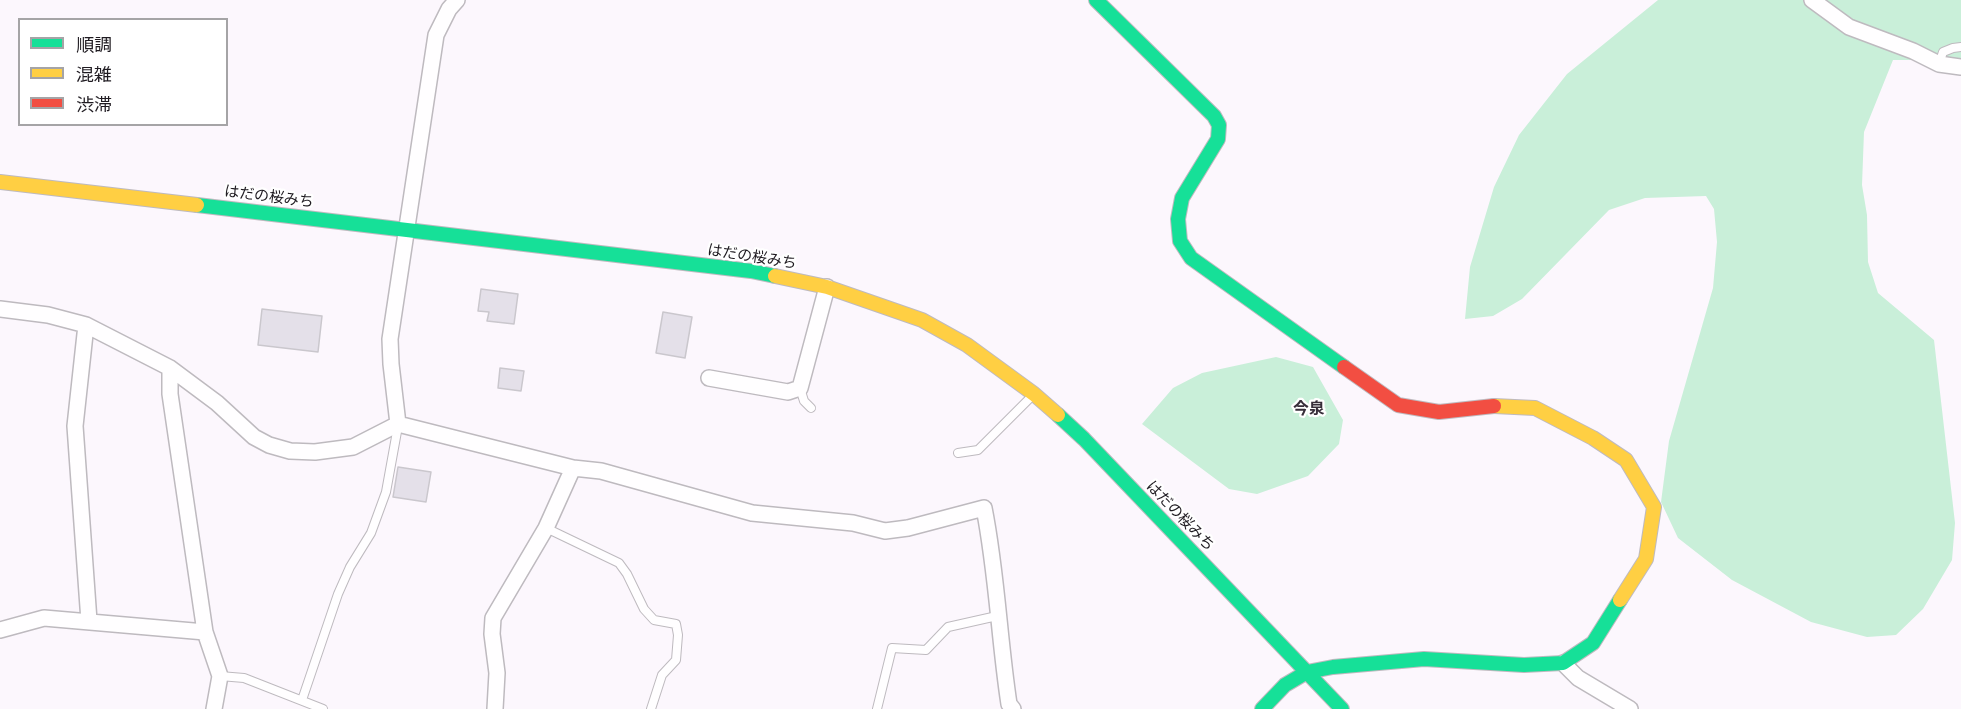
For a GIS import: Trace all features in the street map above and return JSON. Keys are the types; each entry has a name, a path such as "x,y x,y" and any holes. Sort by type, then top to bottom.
{"main road":[{"path":"1095,0 1214,116 1219,125 1218,139 1182,198 1178,219 1180,241 1191,258 1398,405 1420,411 1439,412 1495,406 1534,408 1593,438 1626,460 1654,507 1646,559 1593,643 1563,663 1524,665 1424,658 1334,667 1307,672 1285,685 1262,709"},
{"name":"はだの桜みち","path":"0,182 751,271 826,287 922,320 967,345 1034,394 1084,440 1342,709"}],"street":[{"path":"398,424 390,339 436,35 449,9 457,0"},
{"path":"1812,0 1849,27 1913,51 1939,64 1961,67"},
{"path":"709,378 788,392 800,388 826,287"},
{"path":"0,309 48,315 86,325 170,368 217,403 254,437 268,445 290,451 315,452 353,447 398,424 573,468 601,471 752,513 853,523 885,531 908,528 984,508 991,543 997,616 1010,707"},
{"path":"86,325 75,426 89,621"},
{"path":"170,368 170,394 205,632 220,676 214,709"},
{"path":"495,709 497,673 492,634 494,618 546,528 573,468"},
{"path":"0,630 44,618 205,632"},
{"path":"1563,663 1578,678 1630,709"}],"lane":[{"path":"1939,64 1942,52 1961,47"},
{"path":"800,388 804,401 811,408"},
{"path":"958,453 978,450 1034,394"},
{"path":"302,700 338,594 350,567 370,533 386,492 398,424"},
{"path":"546,528 619,562 644,609 654,620 676,624 678,635 676,660 662,675 651,709"},
{"path":"877,709 892,648 926,650 948,627 997,616"},
{"path":"220,676 244,678 323,709"}],"green space":[{"path":"1658,0 1961,0 1961,60 1893,60 1864,132 1862,185 1867,215 1868,262 1878,293 1934,340 1955,523 1952,560 1923,609 1896,635 1867,637 1811,622 1732,580 1678,538 1661,502 1669,441 1713,288 1717,242 1714,209 1706,196 1645,198 1609,210 1522,299 1493,316 1465,319 1470,267 1494,187 1519,135 1567,74"},
{"path":"1276,357 1313,367 1343,420 1339,444 1308,476 1257,494 1229,489 1142,424 1173,388 1202,373"}],"building":[{"path":"481,289 518,294 514,324 487,321 489,312 478,311"},
{"path":"262,309 322,316 318,352 258,345"},
{"path":"663,312 692,317 685,358 656,353"},
{"path":"500,368 524,371 521,391 498,388"},
{"path":"398,467 431,472 426,502 393,497"}],"traffic: fast":[{"path":"1096,0 1214,116 1219,125 1218,139 1182,198 1178,219 1180,241 1191,258 1344,367"},
{"path":"197,205 751,271 775,276"},
{"path":"1058,415 1084,439 1342,709"},
{"path":"1262,709 1285,685 1307,672 1333,667 1424,659 1524,665 1563,663 1593,643 1620,600"}],"traffic: slow":[{"path":"0,182 197,205"},
{"path":"775,276 827,287 922,320 967,345 1034,394 1058,415"},
{"path":"1494,406 1535,408 1593,438 1626,460 1654,507 1646,559 1620,600"}],"traffic: jam":[{"path":"1344,367 1398,405 1439,412 1494,406"}],"district":[{"name":"今泉","path":"1309,409"}]}
